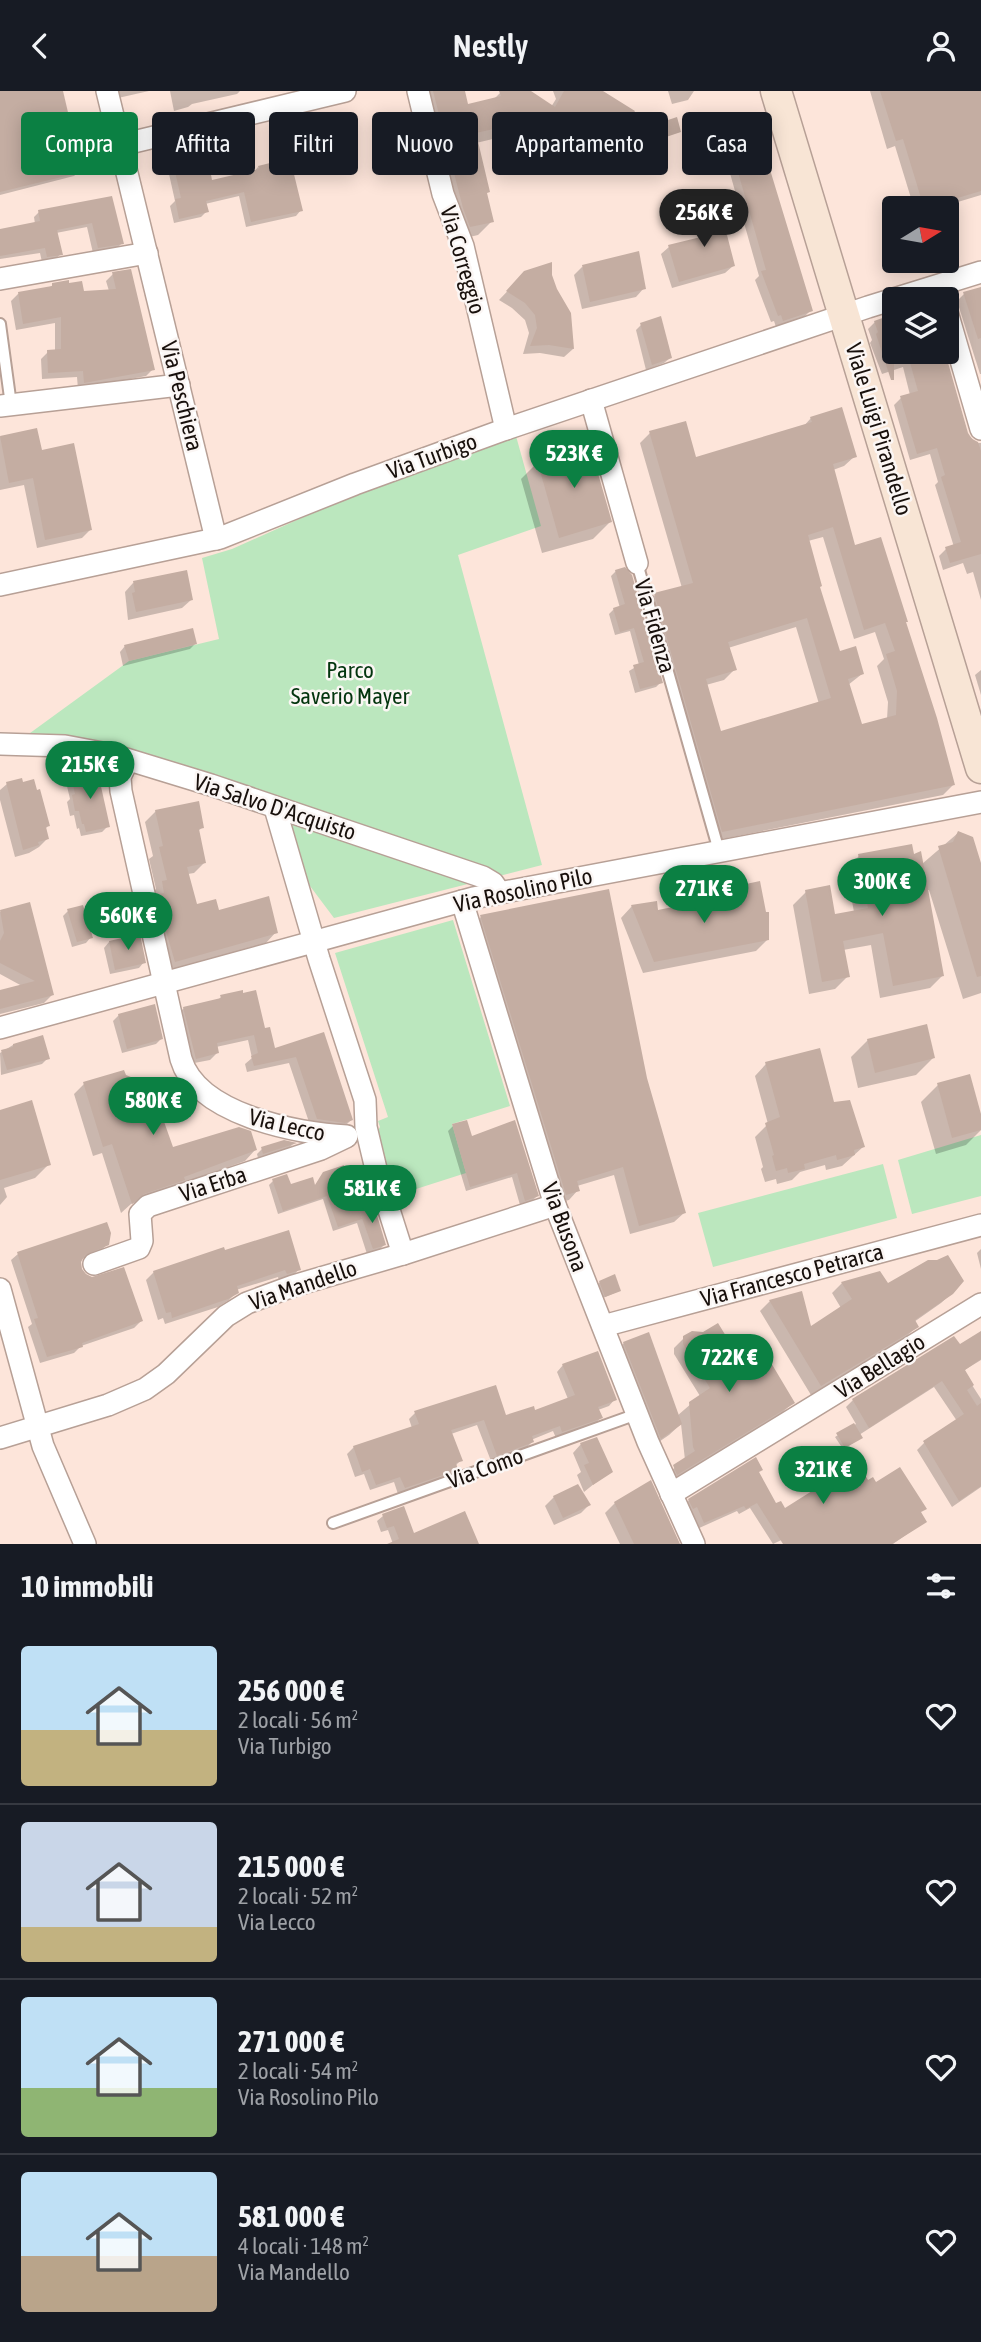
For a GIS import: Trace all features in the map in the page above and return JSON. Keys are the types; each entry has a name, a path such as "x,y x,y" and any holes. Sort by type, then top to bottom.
{"main road":[{"name":"Viale Luigi Pirandello","path":"776,91 981,768"}],"street":[{"name":"Via Peschiera","path":"107,91 112,112"},
{"path":"138,141 345,91"},
{"name":"Via Correggio","path":"418,91 443,194 463,246 506,429"},
{"name":"Via Peschiera","path":"128,175 216,539"},
{"path":"0,279 147,253"},
{"name":"Via Turbigo","path":"951,287 981,272"},
{"name":"Via Turbigo","path":"0,585 216,539 364,480 506,429 844,316 882,307"},
{"path":"959,353 981,429"},
{"path":"5,406 179,385"},
{"name":"Via Fidenza","path":"591,400 637,563"},
{"name":"Via Salvo D'Acquisto","path":"0,744 78,747 128,760 211,785 483,877 493,883 500,893"},
{"name":"Via Lecco","path":"128,760 120,777 121,791 183,1068 196,1085 221,1104 246,1116 324,1134 357,1133"},
{"name":"Via Rosolino Pilo","path":"0,1028 461,901 981,801"},
{"path":"275,808 365,1100 357,1133 380,1184 403,1254"},
{"name":"Via Busona","path":"461,901 555,1205 637,1414 694,1544"},
{"name":"Via Erba","path":"93,1264 139,1248 142,1241 140,1214 148,1206 321,1149 357,1133"},
{"name":"Via Mandello","path":"0,1438 107,1405 145,1389 166,1374 226,1316 247,1303 330,1274 403,1254 555,1205"},
{"name":"Via Francesco Petrarca","path":"603,1326 981,1225"},
{"path":"0,1289 43,1446 85,1544"},
{"name":"Via Bellagio","path":"671,1494 981,1304"}],"lane":[{"path":"0,324 5,406"},
{"name":"Via Fidenza","path":"637,563 719,851"},
{"name":"Via Como","path":"334,1523 637,1414"}],"green space":[{"name":"Parco Saverio Mayer","path":"516,436 541,526 458,555 542,865 334,918 307,882 282,803 26,736 129,661 219,639 202,558 232,549 422,464"},
{"path":"453,920 510,1106 452,1124 466,1173 388,1198 376,1134 380,1127 378,1121 388,1117 335,953"},
{"path":"981,1135 981,1196 912,1214 898,1160"},
{"path":"883,1164 897,1218 713,1267 698,1213"}],"building":[{"path":"0,91 63,91 68,112 21,112 21,175 70,175 0,192"},
{"path":"433,91 465,91 468,104 501,96 499,91 531,91 555,107 564,91 603,91 635,111 492,112 492,129 478,133 478,112 438,112"},
{"path":"880,91 981,91 981,191 959,198 920,196 903,139 896,141"},
{"path":"677,117 681,132 668,136 668,120"},
{"path":"478,141 494,222 470,227 455,175 478,175"},
{"path":"269,163 269,175 294,175 303,211 251,222 244,192 206,201 209,212 179,219 175,199 181,198 176,175 211,175 212,180 233,175 255,175 258,166"},
{"path":"739,175 772,175 813,311 783,321 781,315 778,316 761,271 766,270"},
{"path":"112,196 124,244 98,248 92,223 57,230 63,255 47,257 45,248 0,256 0,229 40,221 38,210"},
{"path":"719,204 735,266 679,282 668,245 709,235 700,210"},
{"path":"639,251 646,289 590,302 582,265"},
{"path":"552,262 552,275 557,289 571,313 574,349 549,345 530,346 537,328 535,315 525,303 506,291 524,271"},
{"path":"131,269 155,370 84,383 83,371 48,373 47,350 61,349 61,317 23,324 18,292 69,280 69,283 82,281 84,291 116,289 112,272"},
{"path":"981,287 981,338 978,339 963,292"},
{"path":"661,316 672,358 652,365 640,323"},
{"path":"882,318 882,352 876,334 878,332 874,321"},
{"path":"886,364 894,364 894,380 891,380"},
{"path":"910,364 948,364 968,433 978,442 981,451 981,554 950,563 945,547 961,542 941,477 945,475 937,448 917,454 900,396 918,391"},
{"path":"842,407 857,457 833,464 855,545 881,537 955,785 722,832 654,593 693,583 649,431 686,421 696,457 812,422 810,417","holes":["833,527 864,630 885,623 895,651 886,654 897,691 896,715 862,724 848,679 864,674 856,646 840,651 820,587 822,586 808,535","807,618 831,698 721,731 706,679 737,670 728,642"]},
{"path":"37,428 42,450 74,443 92,530 45,540 33,478 9,483 0,436"},
{"path":"589,442 612,522 559,538 537,460"},
{"path":"625,567 632,575 663,683 640,689 633,665 644,662 634,628 620,632 613,608 625,604 615,570"},
{"path":"187,570 193,600 136,612 132,593 135,592 133,581"},
{"path":"193,628 197,644 129,661 124,645"},
{"path":"91,771 98,773 110,827 86,832 79,811 75,811 71,775"},
{"path":"22,778 23,782 34,779 37,790 40,789 50,826 46,827 49,839 23,850 6,782"},
{"path":"199,801 204,828 199,829 206,863 187,867 197,904 216,899 219,910 269,896 278,933 175,962 159,894 164,893 162,881 167,880 159,847 163,846 155,810"},
{"path":"958,831 973,837 981,863 981,976 977,977 938,846 953,842"},
{"path":"912,844 914,854 921,851 944,976 893,986 883,933 843,941 850,977 822,982 805,890 830,885 835,914 868,908 858,854"},
{"path":"760,881 766,912 769,912 769,940 654,962 631,905 657,901 658,910 747,892 746,884"},
{"path":"609,889 647,1078 686,1213 639,1226 623,1167 577,1181 580,1191 566,1195 480,915"},
{"path":"30,902 54,995 0,1009 0,990 35,981 0,963 0,941 4,933 0,910"},
{"path":"83,905 93,938 77,942 67,909"},
{"path":"140,934 146,963 115,970 109,941"},
{"path":"243,990 243,993 256,990 265,1028 270,1027 275,1048 324,1032 353,1120 345,1123 317,1119 296,1057 254,1066 251,1056 258,1053 254,1035 217,1043 219,1053 196,1059 183,1007"},
{"path":"155,1004 163,1039 127,1049 118,1014"},
{"path":"927,1024 935,1058 875,1073 867,1039"},
{"path":"43,1035 50,1059 7,1070 1,1050"},
{"path":"820,1048 834,1102 850,1100 865,1147 854,1150 855,1155 837,1160 836,1155 804,1164 805,1169 788,1173 787,1168 776,1171 765,1123 780,1117 765,1062"},
{"path":"124,1070 126,1075 151,1085 173,1147 239,1127 251,1131 257,1150 144,1194 132,1204 112,1144 103,1147 83,1082"},
{"path":"970,1074 981,1114 981,1130 952,1138 937,1083"},
{"path":"32,1100 51,1165 0,1180 0,1110"},
{"path":"467,1120 472,1136 515,1120 539,1196 525,1201 517,1173 470,1187 452,1124"},
{"path":"284,1140 297,1143 263,1154 261,1147"},
{"path":"344,1165 362,1219 338,1227 327,1196 283,1211 272,1179 287,1174 291,1184 313,1177 315,1185 323,1172"},
{"path":"373,1202 386,1245 373,1249 358,1207"},
{"path":"107,1222 111,1233 109,1245 85,1255 81,1262 82,1269 92,1277 124,1267 143,1321 82,1343 83,1347 47,1357 17,1252"},
{"path":"289,1230 301,1270 287,1274 285,1270 237,1286 239,1293 228,1299 172,1318 171,1312 166,1313 153,1271 224,1247 225,1250"},
{"path":"948,1255 964,1281 953,1294 915,1320 919,1327 821,1386 769,1300 802,1291 811,1326 852,1299 841,1282 880,1271 888,1283 928,1260 937,1260"},
{"path":"615,1274 621,1291 605,1297 599,1281"},
{"path":"718,1323 743,1364 764,1351 795,1403 677,1475 673,1465 695,1451 689,1402 710,1388 683,1344 683,1336 692,1331 703,1332"},
{"path":"981,1331 981,1359 965,1370 974,1385 967,1390 977,1406 981,1403 981,1486 959,1501 923,1441 964,1414 942,1381 869,1428 852,1399 954,1336 960,1344"},
{"path":"649,1332 682,1424 661,1439 623,1342"},
{"path":"598,1351 617,1400 598,1407 603,1418 562,1432 560,1426 532,1436 534,1442 497,1456 484,1420 451,1430 463,1461 456,1463 458,1470 405,1488 400,1477 376,1485 370,1469 362,1472 353,1446 419,1424 414,1411 496,1385 506,1415 534,1406 535,1410 575,1395 562,1364"},
{"path":"854,1423 863,1438 845,1448 836,1433"},
{"path":"597,1437 613,1472 593,1485 584,1465 589,1463 580,1443"},
{"path":"853,1455 868,1480 873,1477 876,1482 900,1467 927,1509 921,1512 927,1522 892,1544 783,1544 757,1503 704,1523 697,1507 693,1509 688,1499 756,1457 763,1470 759,1472 776,1503 781,1501 785,1508 839,1474 835,1467"},
{"path":"651,1480 680,1544 634,1544 614,1502"},
{"path":"578,1484 591,1505 563,1518 553,1496"},
{"path":"404,1506 414,1533 465,1511 479,1544 387,1544 399,1539 394,1526 387,1528 382,1514"}]}
